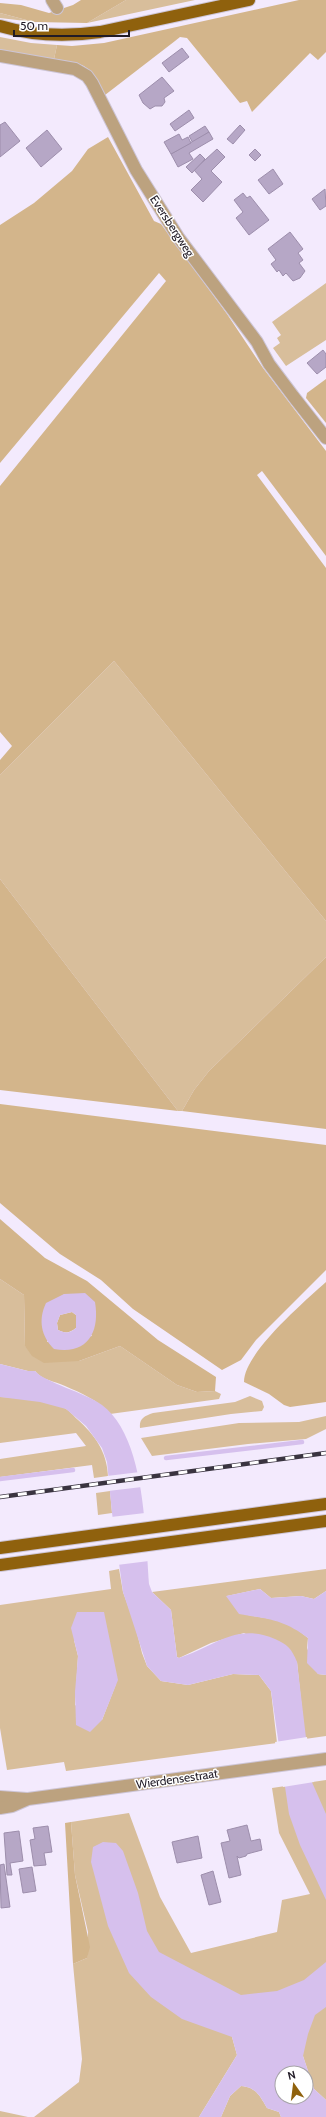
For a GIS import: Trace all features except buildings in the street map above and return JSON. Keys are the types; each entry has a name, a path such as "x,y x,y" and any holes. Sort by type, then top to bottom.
{"main road":[{"path":"0,26 37,34 77,35 249,0"},
{"path":"0,1548 172,1526 326,1504"},
{"path":"0,1565 175,1543 326,1521"}],"street":[{"name":"Eversbergweg","path":"0,56 75,69 87,76 136,170 178,237 257,342 269,364 326,438"},
{"name":"Wierdensestraat","path":"0,1797 28,1799 326,1759"},
{"name":"Wierdensestraat","path":"0,1808 12,1806 28,1799"}],"shaded area":[{"path":"81,0 126,0 87,23 34,22 0,13 0,3 21,5 49,13 73,5"},
{"path":"126,0 195,0 87,23"},
{"path":"299,0 326,0 326,52 318,60 310,53 252,112 247,101 240,103 187,38 180,37 105,95 95,77 86,68 74,63 54,59 57,45 72,46 104,43"},
{"path":"0,13 34,22 0,18"},
{"path":"0,37 31,43 57,45 54,59 0,51"},
{"path":"108,137 154,221 161,224 227,314 263,368 326,451 326,556 262,471 257,475 326,568 326,921 114,661 0,775 0,760 12,746 0,732 0,486 166,281 159,273 0,463 0,225 34,203 72,171 88,149"},
{"path":"326,283 326,340 286,366 273,348 280,343 277,338 281,335 272,322"},
{"path":"326,379 326,423 306,398 307,393"},
{"path":"114,661 326,921 326,957 209,1071 194,1090 182,1111 178,1111 0,879 0,775"},
{"path":"0,879 178,1111 0,1090"},
{"path":"326,957 326,1129 182,1111 194,1090 209,1071"},
{"path":"0,1104 326,1145 326,1270 256,1340 241,1360 222,1370 133,1309 101,1280 60,1254 0,1203"},
{"path":"0,1219 45,1258 87,1281 158,1340 216,1377 215,1391 197,1392 177,1385 120,1346 79,1361 44,1363 32,1356 25,1346 24,1295 0,1279","holes":["64,1294 92,1336 47,1342"]},
{"path":"0,1279 24,1295 25,1346 79,1361 120,1346 177,1385 197,1392 215,1391 221,1394 219,1399 110,1414 89,1397 45,1378 35,1371 28,1371 0,1364"},
{"path":"326,1282 326,1402 290,1407 284,1405 269,1394 244,1382 247,1370 264,1343 290,1315"},
{"path":"85,1293 95,1302 96,1313 93,1332 89,1339 83,1345 66,1350 54,1349 46,1339 42,1328 42,1316 46,1303 64,1294","holes":["72,1312 76,1315 76,1328 68,1332 58,1330 57,1323 60,1315"]},
{"path":"72,1312 76,1315 76,1328 67,1332 58,1330 57,1323 60,1315"},
{"path":"0,1364 28,1371 35,1371 47,1379 86,1396 102,1405 116,1420 127,1440 135,1463 144,1514 149,1584 152,1592 171,1610 177,1657 179,1658 191,1654 225,1638 248,1633 275,1639 286,1645 293,1654 297,1662 311,1780 326,1814 326,1900 300,1845 289,1814 271,1691 259,1675 233,1674 188,1685 161,1681 147,1666 123,1592 112,1513 107,1462 102,1448 86,1426 66,1409 40,1402 0,1397"},
{"path":"250,1396 262,1401 264,1407 262,1411 231,1414 140,1428 141,1420 147,1415 153,1413 235,1402"},
{"path":"0,1397 23,1398 53,1404 68,1410 89,1431 99,1444 105,1459 108,1476 94,1478 92,1465 0,1477 0,1459 86,1446 76,1433 0,1443"},
{"path":"326,1416 326,1429 306,1439 248,1444 152,1456 141,1438 239,1423 299,1422"},
{"path":"110,1491 112,1513 98,1515 96,1493"},
{"path":"119,1569 123,1592 135,1625 142,1653 147,1666 161,1681 188,1685 233,1674 259,1675 271,1691 277,1743 66,1771 64,1762 7,1770 0,1728 0,1605 111,1589 109,1571","holes":["74,1640 116,1684 102,1720 75,1705 78,1656"]},
{"path":"326,1569 326,1591 314,1599 301,1596 271,1598 260,1589 227,1596 248,1615 277,1620 294,1627 308,1638 307,1648 318,1674 326,1675 326,1736 305,1739 297,1662 244,1633 211,1643 179,1658 177,1657 171,1610 152,1592"},
{"path":"260,1589 271,1598 301,1596 314,1599 326,1591 326,1675 318,1674 307,1663 308,1638 283,1623 239,1614 226,1596"},
{"path":"77,1612 104,1612 118,1680 102,1720 90,1732 76,1725 75,1692 78,1656 71,1628"},
{"path":"326,1780 326,2100 314,2089 314,2065 306,2065 303,2056 232,2037 237,2055 199,2117 34,2117 79,2082 82,2059 73,1964 87,1958 88,1932 75,1875 71,1822 129,1813 160,1897 191,1953 277,1932 282,1900 310,1894 279,1833 272,1788"},
{"path":"71,1822 75,1875 90,1947 87,1958 73,1964 65,1823"},
{"path":"103,1842 116,1843 123,1851 138,1893 147,1931 159,1952 241,1995 277,1991 304,1980 326,1962 326,2007 315,2015 308,2034 303,2056 306,2065 274,2065 274,2105 314,2105 314,2089 326,2100 326,2117 281,2117 279,2112 267,2108 260,2096 254,2090 241,2086 230,2096 221,2117 199,2117 237,2055 232,2037 182,2019 151,1997 129,1973 108,1926 91,1862 93,1847"},
{"path":"241,2086 254,2090 260,2096 267,2108 279,2112 281,2117 221,2117 230,2096"},
{"path":"0,2111 28,2117 0,2117"}],"pier":[{"path":"140,1472 142,1487 108,1491 107,1476"},
{"path":"145,1513 149,1561 117,1565 111,1517"},
{"path":"307,1737 314,1782 283,1787 275,1742"}],"waterway":[{"path":"166,1458 302,1442"},
{"path":"0,1479 73,1470"}],"railway":[{"path":"0,1497 326,1453"}]}
